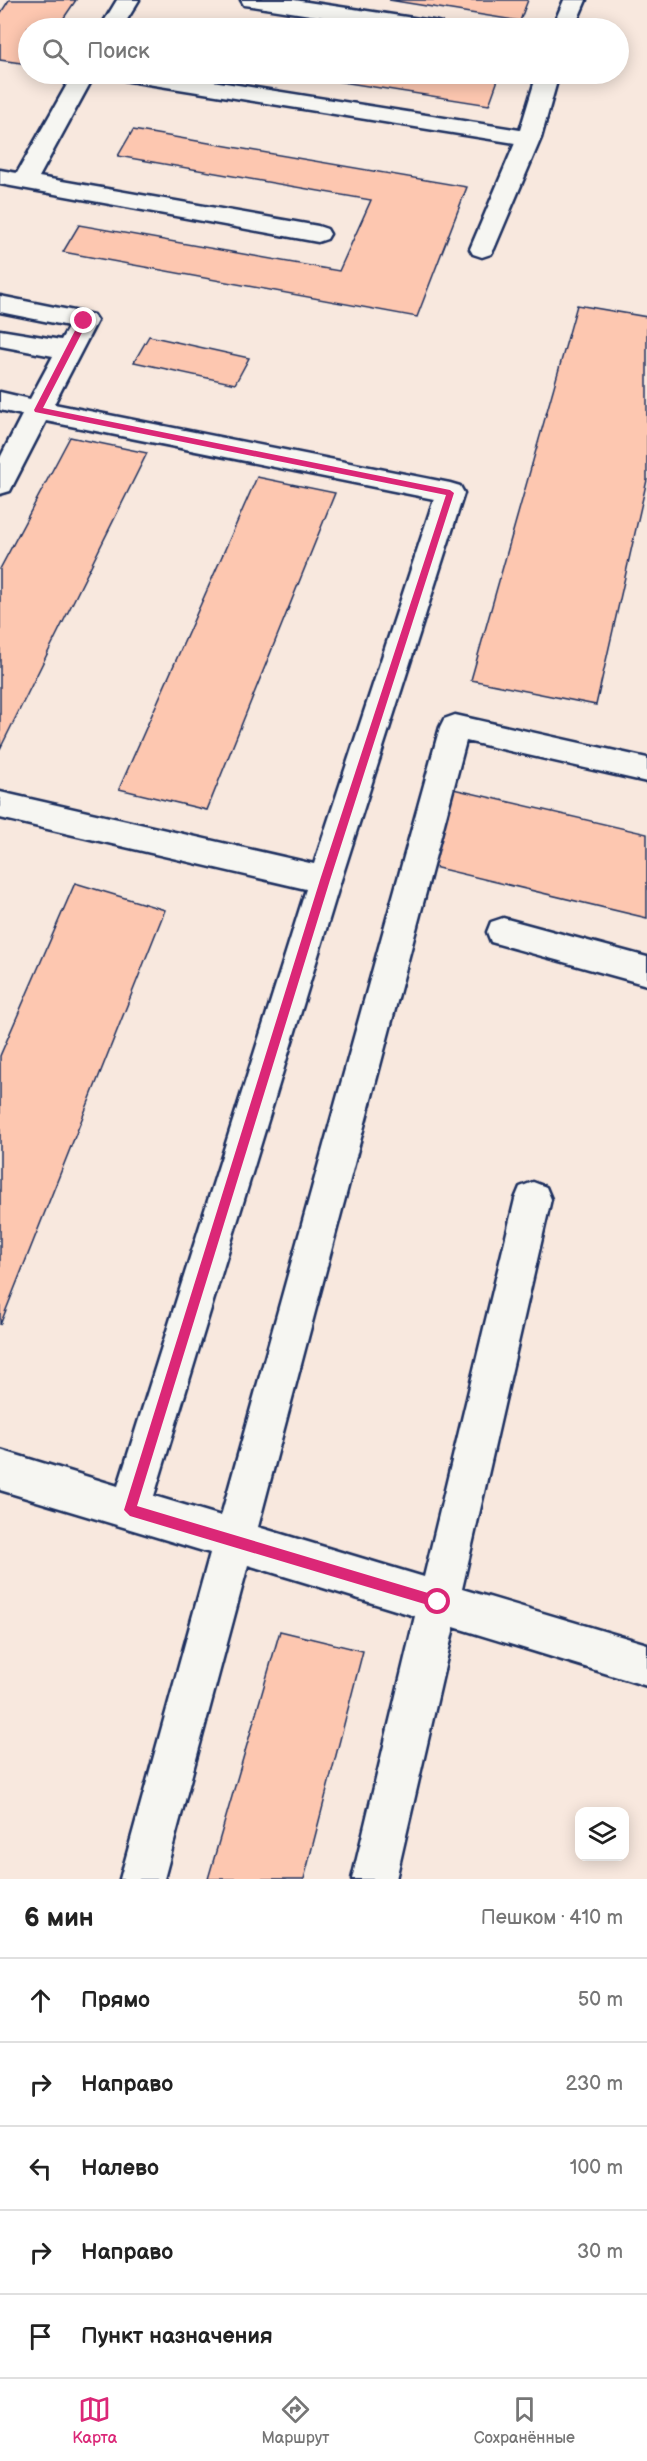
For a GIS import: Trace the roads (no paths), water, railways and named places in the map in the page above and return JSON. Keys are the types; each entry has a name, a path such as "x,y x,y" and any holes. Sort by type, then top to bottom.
{"lane":[{"path":"117,18 128,0"},
{"path":"252,0 368,18"},
{"path":"567,18 574,0"},
{"path":"25,180 78,84"},
{"path":"192,84 529,138"},
{"path":"482,249 529,138 545,84"},
{"path":"0,177 318,234"},
{"path":"0,304 84,321 0,484"},
{"path":"0,338 69,350"},
{"path":"0,401 450,493 325,880 130,1510"},
{"path":"142,1879 455,727 647,770"},
{"path":"0,806 325,880"},
{"path":"502,932 647,971"},
{"path":"374,1879 533,1199"},
{"path":"0,1470 647,1665"}]}
